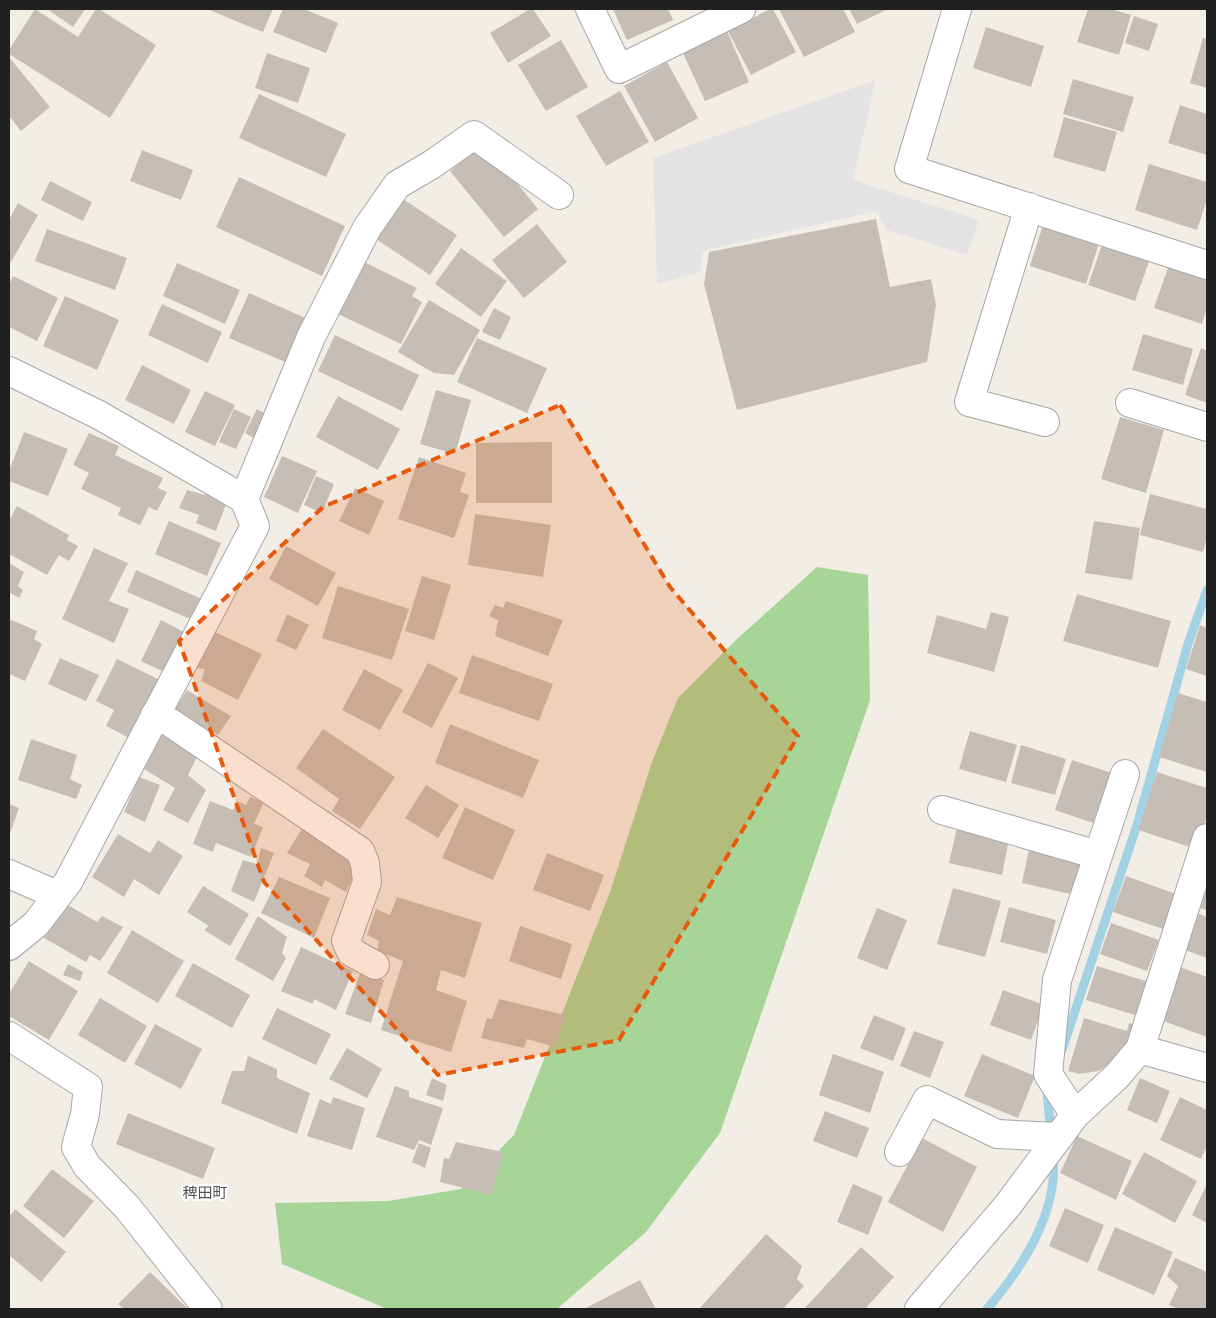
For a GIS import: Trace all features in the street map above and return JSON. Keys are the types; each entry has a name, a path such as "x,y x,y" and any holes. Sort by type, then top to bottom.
{"street":[{"path":"590,9 619,69 741,9"},
{"path":"957,9 909,169 1207,265"},
{"path":"244,499 311,337 367,228 397,185 431,165 474,135 559,195"},
{"path":"1029,208 969,402 1044,422"},
{"path":"9,371 99,415 244,499 255,526 68,882 36,924 9,946"},
{"path":"1130,403 1207,427"},
{"path":"155,715 171,723 360,850 365,863 367,882 346,941 351,952 375,965"},
{"path":"1075,1115 1048,1074 1057,980 1125,774"},
{"path":"942,810 1098,855"},
{"path":"919,1309 1008,1204 1075,1115 1117,1076 1140,1049 1207,838"},
{"path":"9,874 57,895"},
{"path":"9,1036 61,1072 88,1087 76,1147 87,1166 127,1207 208,1309"},
{"path":"1140,1049 1207,1068"},
{"path":"899,1152 927,1100 997,1134 1059,1137"}],"highlighted area":[{"path":"560,405 670,587 798,736 619,1040 438,1075 264,882 179,641 323,507"}],"green space":[{"path":"817,567 868,575 870,700 720,1133 646,1232 557,1309 387,1309 282,1264 275,1203 388,1201 461,1189 514,1135 610,892 652,762 678,698 737,639"}],"shaded area":[{"path":"876,80 853,180 979,220 967,255 887,230 875,211 703,251 701,272 657,284 653,158"}],"building":[{"path":"35,9 78,37 96,9 99,9 156,45 110,118 9,54 9,50"},
{"path":"47,9 85,9 73,27"},
{"path":"207,9 273,9 263,32"},
{"path":"283,9 304,9 338,23 326,53 273,32"},
{"path":"533,9 551,36 508,63 490,33"},
{"path":"613,9 668,9 673,20 627,40"},
{"path":"773,9 796,52 751,75 728,31"},
{"path":"779,9 843,9 855,32 804,57"},
{"path":"849,9 888,9 857,24"},
{"path":"1088,9 1111,9 1131,15 1119,55 1077,42"},
{"path":"1134,16 1158,24 1149,51 1125,43"},
{"path":"986,27 1044,46 1031,87 973,68"},
{"path":"727,31 749,82 705,101 682,51"},
{"path":"1203,38 1207,39 1207,88 1190,83"},
{"path":"561,40 588,87 546,111 518,65"},
{"path":"267,53 310,68 298,103 255,88"},
{"path":"9,57 50,107 21,131 9,116"},
{"path":"667,62 698,118 655,142 624,86"},
{"path":"1073,79 1134,97 1123,132 1063,114"},
{"path":"620,91 649,142 606,166 576,116"},
{"path":"259,94 346,134 326,177 239,138"},
{"path":"1180,105 1207,114 1207,155 1168,143"},
{"path":"1064,117 1117,132 1105,172 1053,157"},
{"path":"484,143 538,209 504,237 450,171"},
{"path":"142,150 193,170 181,200 130,181"},
{"path":"1149,164 1207,182 1207,199 1197,230 1135,210"},
{"path":"239,177 345,226 322,276 216,227"},
{"path":"50,181 92,202 83,221 41,200"},
{"path":"403,199 457,235 430,275 376,239"},
{"path":"18,203 38,215 11,262 9,261 9,220"},
{"path":"876,219 890,287 931,279 936,305 927,362 737,410 704,284 709,252"},
{"path":"537,224 567,262 524,298 492,260"},
{"path":"1043,225 1099,243 1086,284 1030,266"},
{"path":"47,229 127,258 115,290 35,261"},
{"path":"1103,242 1150,259 1135,301 1088,285"},
{"path":"461,248 507,281 481,317 435,284"},
{"path":"364,262 417,288 412,296 422,302 401,344 338,314"},
{"path":"177,263 240,290 225,324 163,296"},
{"path":"1169,265 1207,278 1207,308 1202,324 1154,308"},
{"path":"13,276 58,298 37,341 9,327 9,285"},
{"path":"249,293 310,320 290,364 229,338"},
{"path":"65,296 119,320 97,370 43,346"},
{"path":"429,300 480,330 454,375 434,373 398,352"},
{"path":"162,304 222,332 208,363 148,335"},
{"path":"494,308 511,317 500,340 482,332"},
{"path":"1143,334 1193,349 1183,385 1132,370"},
{"path":"335,335 419,375 402,411 318,371"},
{"path":"477,338 547,368 527,413 457,382"},
{"path":"1201,348 1207,351 1207,403 1185,395"},
{"path":"142,365 191,390 174,424 125,400"},
{"path":"436,390 471,400 455,454 420,444"},
{"path":"205,391 235,405 215,446 185,432"},
{"path":"338,396 400,429 378,470 316,437"},
{"path":"234,409 251,417 236,449 219,442"},
{"path":"257,409 271,417 259,441 245,433"},
{"path":"1120,417 1164,430 1146,493 1101,479"},
{"path":"24,432 68,449 48,496 9,481 9,471"},
{"path":"89,433 119,446 115,455 163,478 158,488 167,492 157,511 149,507 140,525 118,515 121,508 81,489 89,473 73,465"},
{"path":"552,442 552,503 476,503 476,443"},
{"path":"282,456 317,471 298,513 264,497"},
{"path":"419,457 466,473 460,492 469,495 454,538 398,519"},
{"path":"316,476 334,484 322,513 304,505"},
{"path":"355,488 384,501 369,535 339,521"},
{"path":"187,490 205,495 207,490 228,499 216,531 196,523 199,515 179,508"},
{"path":"1150,494 1207,509 1207,537 1203,552 1140,535"},
{"path":"17,506 69,535 67,540 78,546 69,561 59,555 47,575 9,554 9,521"},
{"path":"475,514 551,525 543,577 468,565"},
{"path":"169,521 221,543 207,576 155,554"},
{"path":"1094,521 1140,528 1132,580 1085,573"},
{"path":"286,546 336,573 318,606 269,579"},
{"path":"94,548 128,563 109,601 129,609 114,643 62,619"},
{"path":"9,563 24,572 18,586 23,590 19,598 9,592"},
{"path":"136,570 204,600 195,621 127,592"},
{"path":"422,576 451,585 434,640 405,631"},
{"path":"338,586 409,609 392,660 322,638"},
{"path":"1077,594 1171,621 1158,668 1063,641"},
{"path":"506,601 563,620 548,656 495,636 498,620 489,616 495,605 503,608"},
{"path":"991,612 1009,617 994,672 927,653 937,615 986,629"},
{"path":"287,614 309,625 296,650 276,641"},
{"path":"9,619 37,631 34,639 42,644 25,681 9,674"},
{"path":"161,620 186,633 166,673 141,661"},
{"path":"1200,625 1207,628 1207,676 1186,669"},
{"path":"215,632 262,654 238,700 201,681 205,669 196,668"},
{"path":"472,655 553,684 539,721 459,693"},
{"path":"60,658 99,675 86,701 48,684"},
{"path":"117,659 162,681 133,740 106,726 114,710 96,701"},
{"path":"428,663 458,678 432,728 402,712"},
{"path":"364,669 403,690 380,730 342,710"},
{"path":"187,690 231,716 218,735 174,711"},
{"path":"1178,693 1207,702 1207,772 1159,757"},
{"path":"450,724 539,760 523,798 435,763"},
{"path":"323,729 395,777 360,829 332,811 339,799 296,768"},
{"path":"970,731 1017,745 1006,782 959,769"},
{"path":"161,735 198,755 188,775 206,790 188,823 163,810 175,788 144,769"},
{"path":"31,739 77,755 70,779 82,785 76,799 18,780"},
{"path":"1021,745 1066,759 1055,795 1011,783"},
{"path":"1072,760 1118,775 1111,796 1103,794 1093,823 1055,810"},
{"path":"1157,772 1207,788 1207,815 1196,849 1138,830"},
{"path":"139,777 160,785 145,822 124,812"},
{"path":"426,785 459,805 438,838 405,818"},
{"path":"250,797 264,802 254,824 263,827 251,857 216,843 213,852 193,844 210,801 233,810 237,801 246,805"},
{"path":"9,804 19,808 9,836"},
{"path":"465,807 515,830 493,880 442,858"},
{"path":"303,827 351,860 354,875 346,892 325,880 322,887 304,876 310,864 287,853"},
{"path":"957,828 1009,839 1002,875 949,863"},
{"path":"118,834 150,853 158,840 183,856 159,895 134,879 124,897 92,877"},
{"path":"261,848 274,853 254,902 231,891 243,860 257,864"},
{"path":"1029,849 1083,861 1075,895 1022,883"},
{"path":"547,853 604,875 590,911 533,890"},
{"path":"1126,876 1176,894 1163,929 1113,912"},
{"path":"279,877 330,898 314,938 261,913"},
{"path":"1207,879 1207,910 1197,907"},
{"path":"203,886 249,914 230,946 204,930 209,926 187,912"},
{"path":"953,888 1001,901 985,957 937,944"},
{"path":"397,897 482,923 465,978 441,970 436,990 467,1001 451,1052 381,1030 403,961 377,951 379,941 367,935 376,909 390,915"},
{"path":"66,904 97,922 102,916 123,927 100,961 90,955 86,962 44,938"},
{"path":"1009,907 1056,920 1047,954 1000,942"},
{"path":"877,908 907,920 887,970 857,958"},
{"path":"1197,913 1207,917 1207,958 1185,950"},
{"path":"258,916 287,937 282,953 286,958 273,981 235,959"},
{"path":"1111,923 1159,940 1147,971 1100,954"},
{"path":"520,926 572,944 561,979 509,961"},
{"path":"132,930 184,961 158,1003 107,973"},
{"path":"301,947 353,971 336,1010 314,999 313,1004 281,991"},
{"path":"29,961 78,991 49,1040 9,1016 9,994"},
{"path":"193,963 250,995 232,1028 175,996"},
{"path":"68,964 83,972 80,981 63,975"},
{"path":"1097,966 1149,982 1138,1016 1086,1000"},
{"path":"1177,966 1207,977 1207,1037 1158,1019"},
{"path":"361,971 384,980 371,1023 345,1014"},
{"path":"1003,990 1044,1005 1031,1040 990,1025"},
{"path":"100,998 147,1026 125,1063 78,1035"},
{"path":"499,999 565,1015 555,1047 527,1039 524,1048 481,1038 487,1018 492,1019"},
{"path":"277,1008 331,1034 316,1065 262,1039"},
{"path":"874,1015 906,1028 893,1061 860,1048"},
{"path":"1084,1018 1127,1031 1129,1023 1137,1025 1129,1052 1098,1071 1079,1074 1068,1071"},
{"path":"155,1024 202,1049 181,1089 134,1064"},
{"path":"914,1031 944,1042 930,1078 900,1066"},
{"path":"347,1048 382,1069 367,1098 329,1079"},
{"path":"833,1054 884,1072 870,1113 819,1095"},
{"path":"982,1054 1035,1076 1018,1118 964,1096"},
{"path":"248,1056 277,1069 277,1078 310,1093 297,1134 221,1103 232,1071 244,1071"},
{"path":"432,1078 447,1085 443,1101 426,1095"},
{"path":"1140,1078 1170,1091 1157,1123 1127,1110"},
{"path":"395,1086 409,1091 409,1097 443,1108 431,1145 419,1140 414,1150 376,1137"},
{"path":"333,1097 365,1108 352,1150 307,1136 320,1099 331,1104"},
{"path":"1180,1097 1207,1110 1207,1146 1201,1159 1160,1140"},
{"path":"825,1111 869,1128 857,1158 813,1141"},
{"path":"128,1113 215,1148 203,1179 116,1144"},
{"path":"1077,1136 1132,1161 1116,1200 1060,1173"},
{"path":"922,1138 977,1167 943,1232 888,1202"},
{"path":"456,1142 503,1152 492,1195 440,1182 444,1158 449,1159"},
{"path":"419,1143 431,1148 425,1168 412,1162"},
{"path":"1144,1152 1197,1181 1175,1223 1122,1194"},
{"path":"52,1169 94,1201 64,1238 23,1206"},
{"path":"853,1184 883,1197 868,1235 837,1222"},
{"path":"1207,1184 1207,1223 1192,1215"},
{"path":"1065,1208 1104,1225 1088,1263 1049,1246"},
{"path":"15,1209 66,1252 41,1282 9,1255 9,1217"},
{"path":"1115,1227 1173,1252 1154,1295 1097,1270"},
{"path":"766,1234 802,1266 797,1279 804,1286 783,1309 699,1309"},
{"path":"861,1247 894,1277 865,1309 804,1309"},
{"path":"1175,1258 1207,1272 1207,1309 1178,1309 1169,1305 1178,1286 1167,1276"},
{"path":"150,1272 188,1309 124,1309 118,1304"},
{"path":"640,1280 656,1309 584,1309"}],"waterway":[{"path":"1062,1050 1137,825 1188,644 1207,590"},
{"path":"1049,1088 1047,1093 1051,1134"},
{"path":"987,1309 1013,1275 1036,1238 1050,1197 1053,1155"}],"district":[{"name":"稗田町","path":"205,1193"}]}
